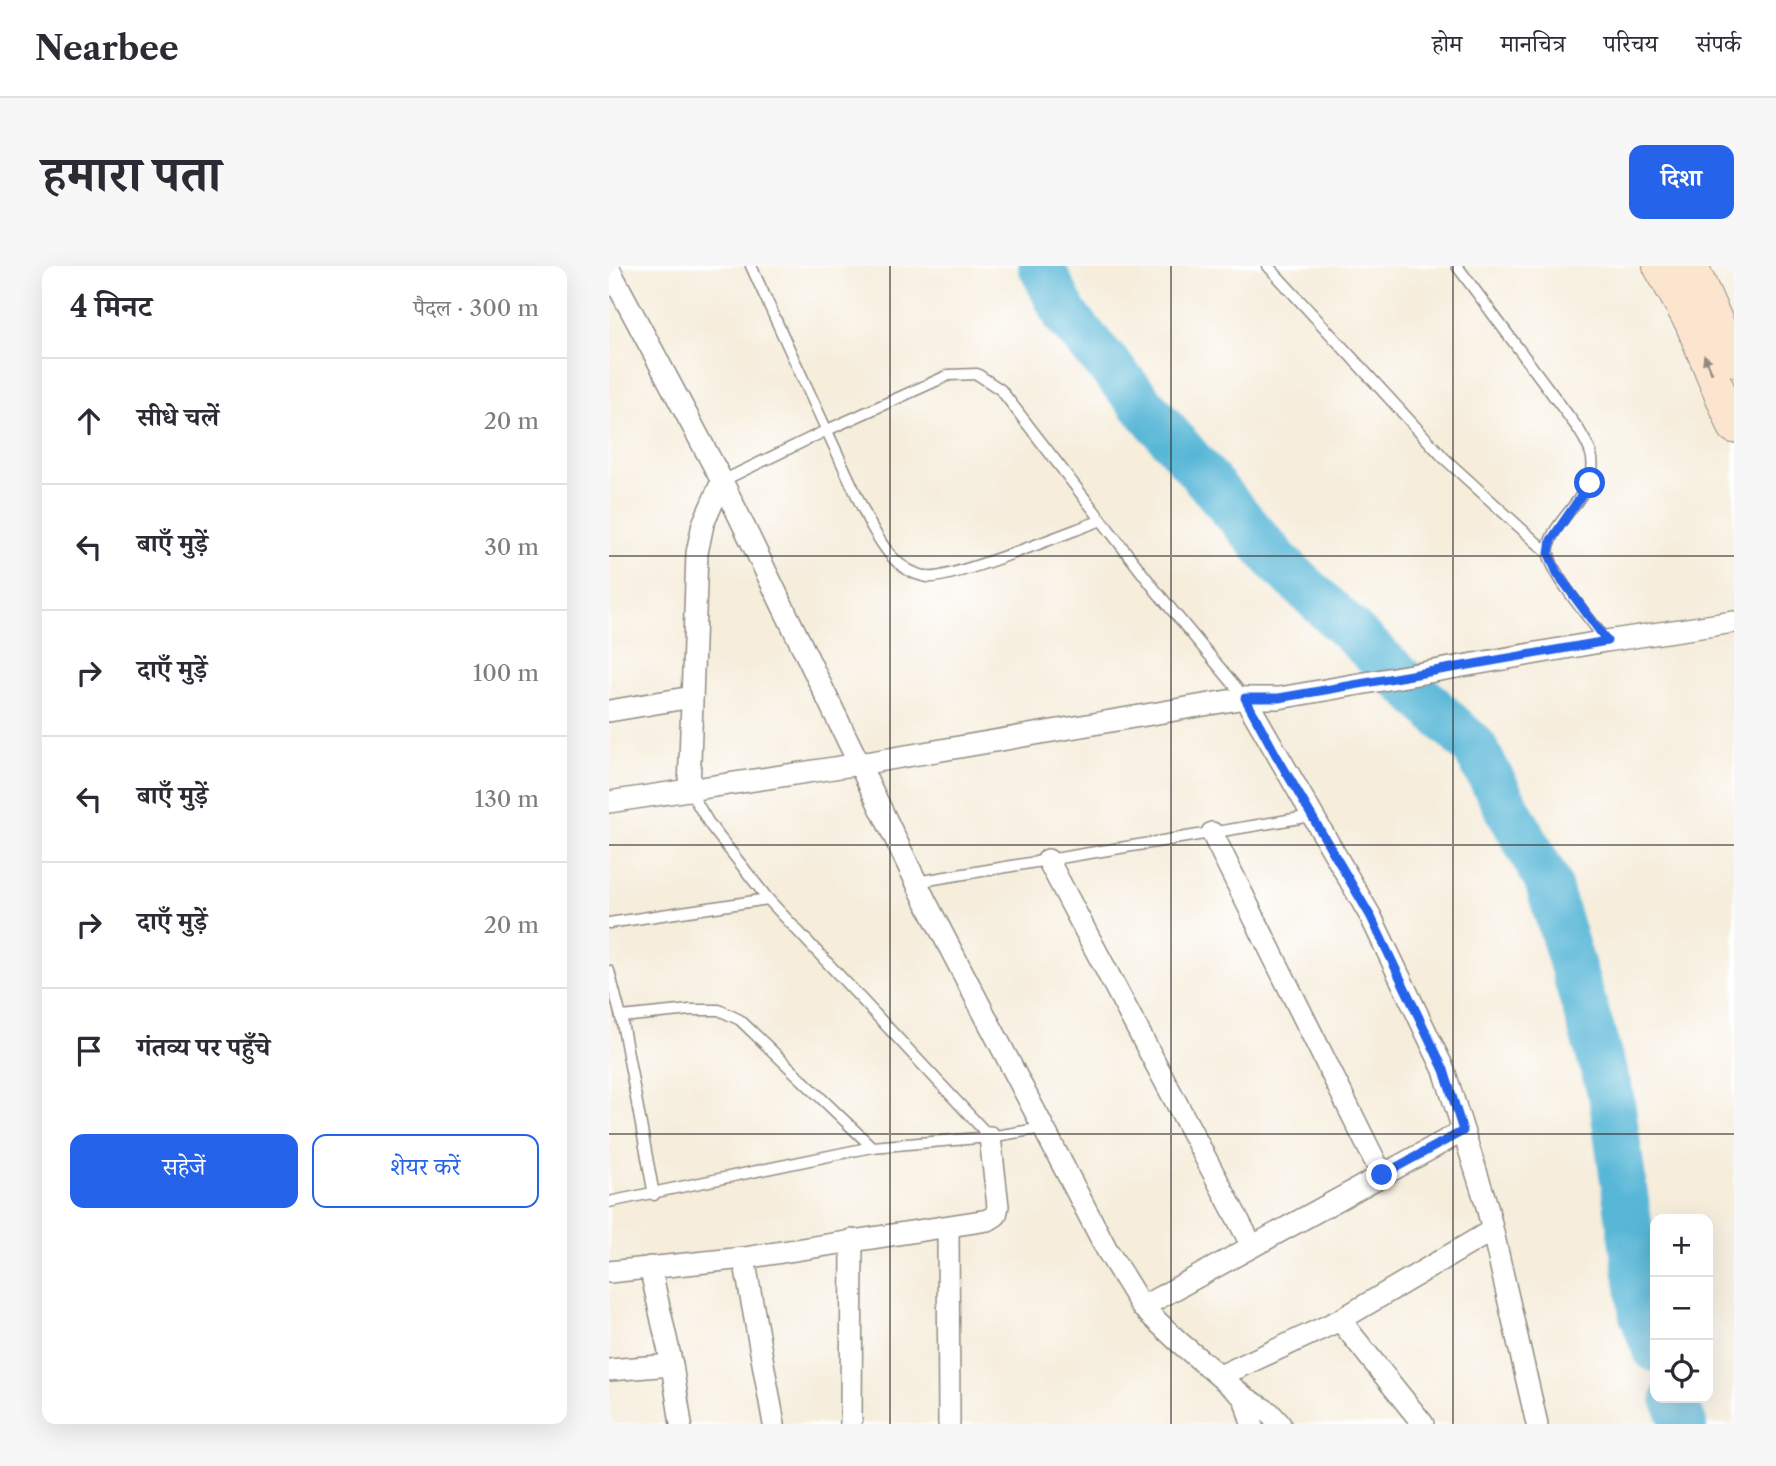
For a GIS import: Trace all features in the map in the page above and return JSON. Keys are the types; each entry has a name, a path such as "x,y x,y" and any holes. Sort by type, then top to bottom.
{"street":[{"path":"1659,266 1691,323 1734,427"},
{"path":"1692,266 1734,360"},
{"path":"609,269 722,481 916,882 1107,1251 1142,1307 1180,1343 1244,1397 1270,1413 1280,1424"},
{"path":"689,790 698,553 703,524 722,481"},
{"path":"609,802 860,764 1245,698 1279,698 1607,641 1734,622"},
{"path":"609,711 692,697"},
{"path":"1245,698 1371,917 1444,1070 1487,1206 1537,1424"},
{"path":"1212,833 1382,1175"},
{"path":"1048,860 1252,1246"},
{"path":"1142,1307 1463,1131"},
{"path":"609,1272 744,1258 988,1220 996,1215 998,1206 990,1137"},
{"path":"948,1227 949,1424"},
{"path":"1220,1376 1340,1320 1491,1231"},
{"path":"851,1424 852,1241"},
{"path":"744,1258 774,1424"},
{"path":"650,1266 672,1365 681,1424"},
{"path":"1340,1320 1423,1424"},
{"path":"609,1370 672,1365"},
{"path":"1244,1397 1252,1424"}],"lane":[{"path":"751,266 825,430 881,544 904,569 930,578 965,569 1102,520"},
{"path":"1268,266 1444,458 1549,554 1557,573 1607,641"},
{"path":"1457,266 1579,430 1592,455 1590,483 1551,540 1549,554"},
{"path":"722,481 825,430 949,375 977,374 1001,390 1157,592 1245,698"},
{"path":"689,790 710,825 768,899 990,1137"},
{"path":"916,882 1312,816"},
{"path":"609,923 768,899"},
{"path":"609,971 621,1017 654,1195"},
{"path":"621,1017 719,1010 740,1020 872,1147"},
{"path":"609,1202 654,1195 872,1147 990,1137 1043,1128"}],"waterway":[{"path":"1041,266 1066,316 1277,561 1474,747 1547,881 1611,1095 1642,1315 1652,1340"},
{"path":"1676,1403 1684,1424"}],"route":[{"path":"1382,1175 1463,1131 1444,1070 1371,917 1245,698 1279,698 1607,641 1557,573 1549,554 1551,540 1590,483"}]}
